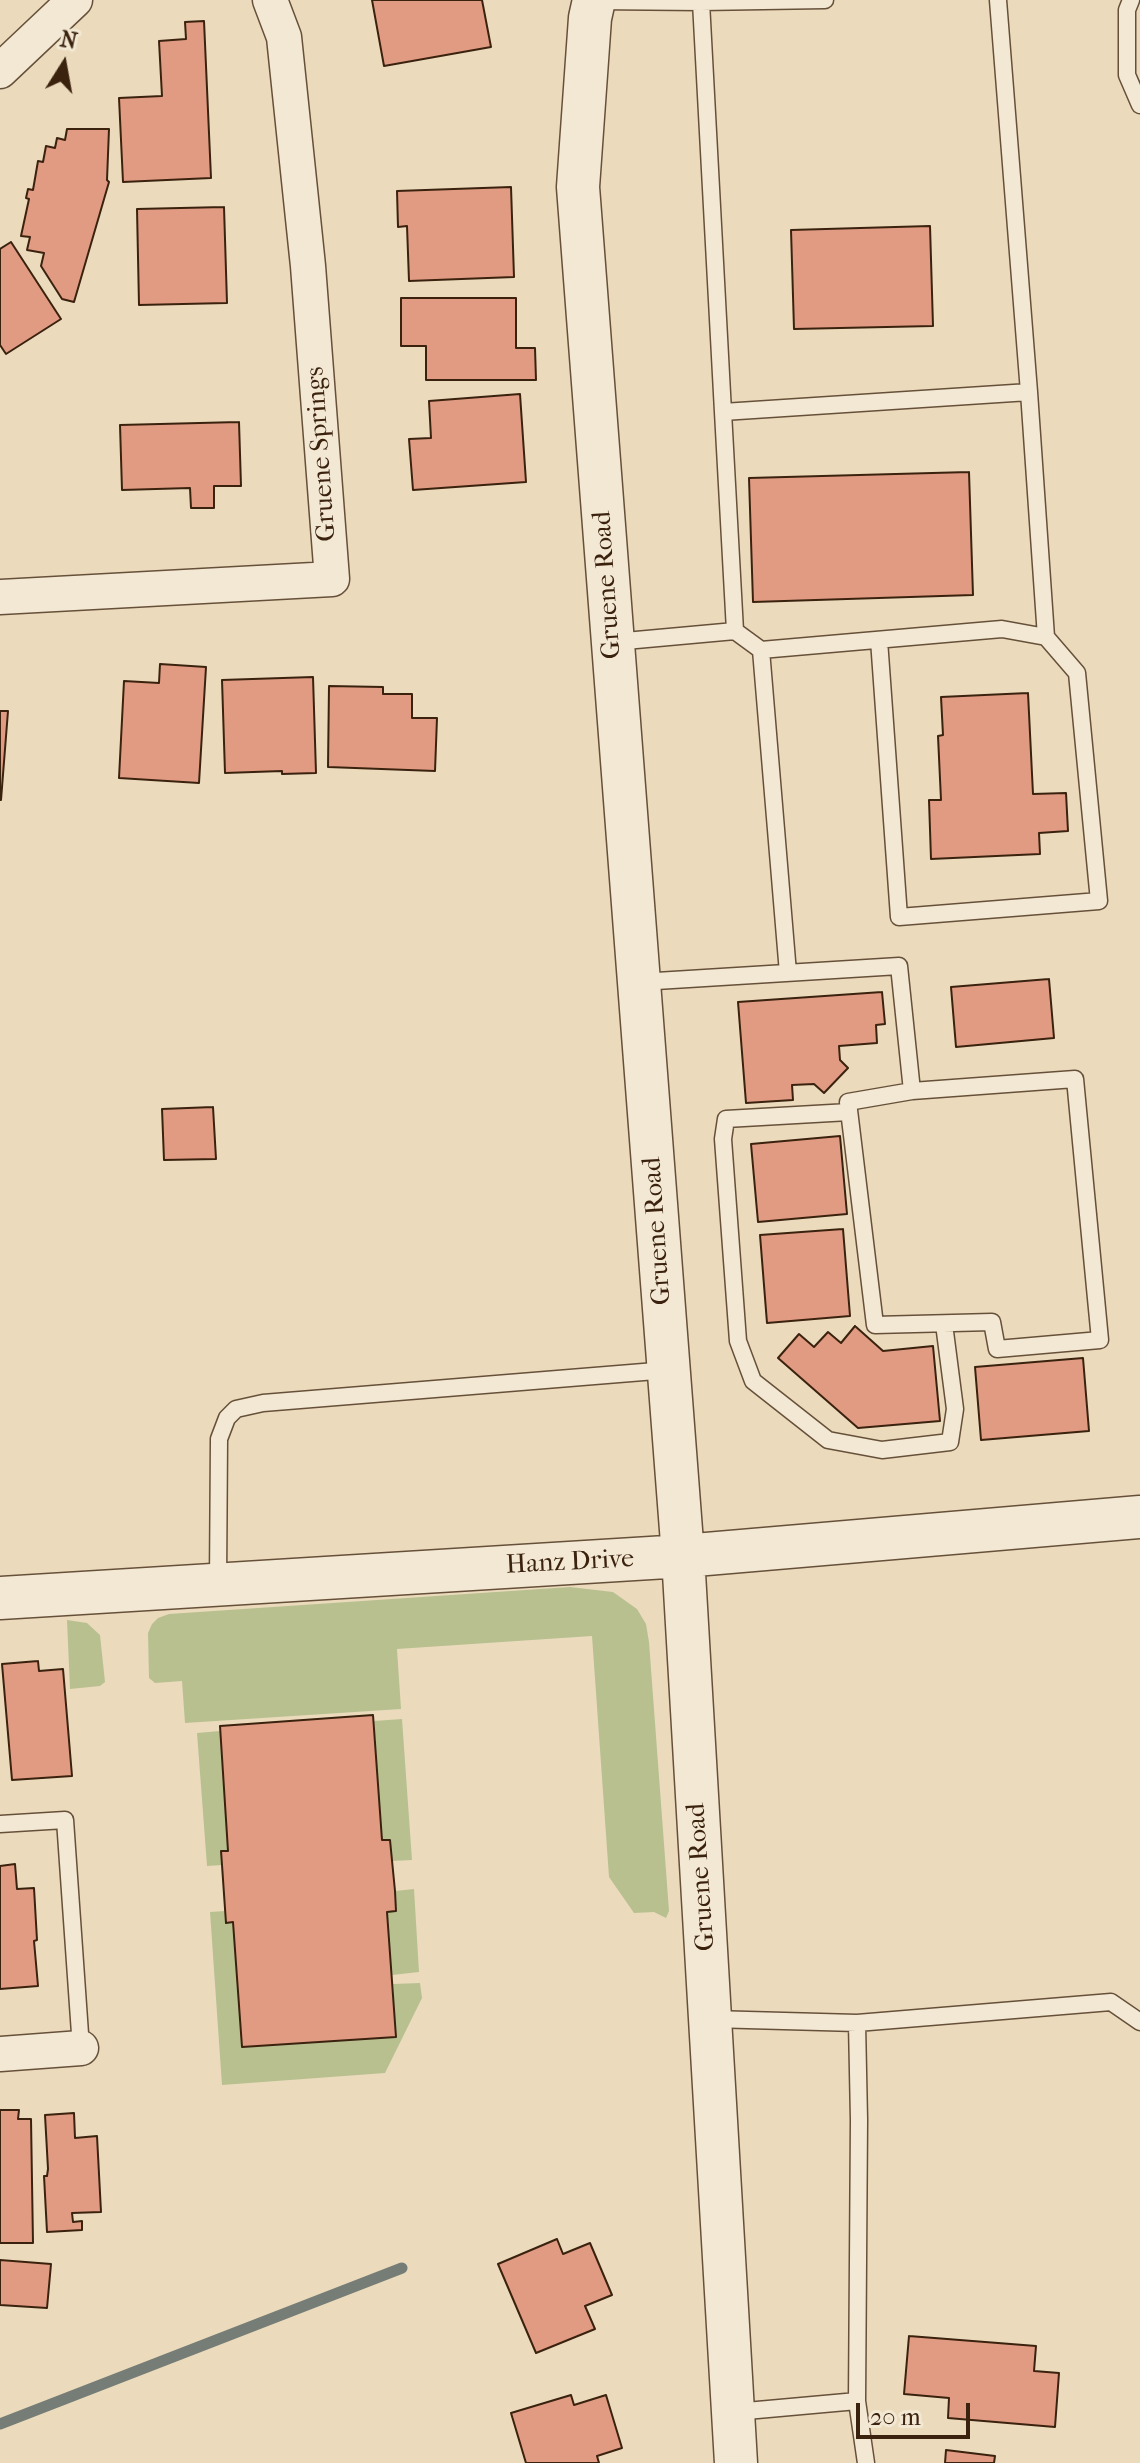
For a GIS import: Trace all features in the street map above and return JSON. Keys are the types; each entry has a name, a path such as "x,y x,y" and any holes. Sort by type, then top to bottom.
{"street":[{"path":"0,71 75,0"},
{"name":"Gruene Springs","path":"0,597 332,579 308,266 284,37 270,0"},
{"name":"Gruene Road","path":"594,0 590,18 578,187 683,1556 736,2463"},
{"name":"Hanz Drive","path":"0,1598 683,1556 1140,1517"},
{"path":"0,2054 81,2048"}],"lane":[{"path":"594,0 825,0"},
{"path":"879,640 899,917 1099,901 1077,673 1046,637 998,0"},
{"path":"1131,0 1127,10 1127,75 1140,105"},
{"path":"701,2 735,631"},
{"path":"723,412 1029,392"},
{"path":"613,642 735,631 761,650 1002,629 1046,637"},
{"path":"761,650 788,973"},
{"path":"639,982 899,966 912,1091"},
{"path":"1075,1079 1100,1340 997,1349 992,1322 875,1325 848,1102 912,1091 1075,1079"},
{"path":"849,1112 726,1119 723,1139 738,1341 753,1381 828,1440 882,1450 950,1442 955,1409 944,1324"},
{"path":"218,1585 219,1439 227,1418 236,1409 263,1403 669,1370"},
{"path":"0,1824 65,1820 81,2048"},
{"path":"711,2019 857,2023 1111,2002 1140,2022"},
{"path":"857,2023 857,2401 866,2463"},
{"path":"732,2413 857,2401"}],"green space":[{"path":"570,1587 613,1592 637,1609 646,1624 669,1911 666,1918 654,1912 634,1913 609,1877 592,1636 397,1649 401,1709 185,1723 182,1681 155,1683 149,1678 148,1633 158,1618 169,1614"},
{"path":"67,1620 87,1623 100,1635 105,1682 100,1686 70,1689"},
{"path":"402,1719 412,1860 392,1861 390,1840 382,1840 374,1721"},
{"path":"220,1731 228,1851 221,1851 222,1865 207,1866 197,1733"},
{"path":"414,1889 419,1972 392,1975 387,1912 395,1891"},
{"path":"225,1911 226,1922 233,1922 396,2036 393,1984 420,1983 422,1998 385,2073 222,2085 210,1912"}],"building":[{"path":"372,0 482,0 491,47 384,66"},
{"path":"204,21 211,178 123,182 119,98 162,96 159,41 186,39 185,22"},
{"path":"67,129 109,129 109,182 74,302 62,299 41,266 44,253 27,250 30,237 21,236 29,199 26,198 28,189 33,190 38,161 43,162 46,146 55,148 57,138 65,140"},
{"path":"511,187 514,277 409,281 407,226 398,227 397,191"},
{"path":"224,207 227,303 139,305 137,209"},
{"path":"930,226 933,326 794,329 791,230"},
{"path":"11,242 61,319 6,354 0,345 0,249"},
{"path":"401,298 516,298 516,348 535,348 536,380 426,380 426,346 401,346"},
{"path":"520,394 526,482 413,490 409,439 431,438 429,401"},
{"path":"239,422 241,486 214,486 214,508 191,508 190,488 122,490 120,425"},
{"path":"969,472 973,595 753,602 749,478"},
{"path":"160,664 206,667 199,783 119,778 124,681 159,683"},
{"path":"313,677 316,773 225,773 222,680"},
{"path":"329,686 383,687 383,694 412,694 412,718 437,718 435,771 328,767"},
{"path":"1028,693 1033,794 1066,793 1068,831 1039,833 1040,854 931,859 929,800 941,800 938,736 943,735 941,697"},
{"path":"0,711 8,711 1,800 0,800"},
{"path":"1049,979 1054,1038 956,1047 951,987"},
{"path":"882,992 885,1024 876,1025 877,1043 839,1046 840,1060 848,1068 824,1093 814,1084 792,1085 793,1100 746,1103 738,1002"},
{"path":"213,1107 216,1159 164,1160 162,1109"},
{"path":"840,1136 847,1214 758,1222 751,1144"},
{"path":"843,1229 850,1316 767,1323 760,1235"},
{"path":"855,1326 883,1351 933,1346 940,1421 858,1428 778,1358 799,1334 814,1347 828,1332 841,1343"},
{"path":"1083,1358 1089,1431 981,1440 975,1367"},
{"path":"38,1661 39,1671 63,1669 72,1776 12,1780 2,1664"},
{"path":"373,1715 382,1840 390,1840 395,1891 396,1911 387,1912 396,2037 242,2047 233,1922 226,1923 221,1851 228,1851 220,1726"},
{"path":"15,1864 17,1889 34,1888 38,1986 0,1989 0,1866"},
{"path":"0,2110 19,2110 18,2119 31,2119 33,2243 0,2243"},
{"path":"74,2113 75,2138 97,2136 101,2212 72,2213 73,2222 82,2221 82,2230 47,2232 45,2115"},
{"path":"557,2239 563,2254 590,2243 612,2295 585,2306 595,2329 536,2353 498,2264"},
{"path":"0,2260 51,2264 47,2308 0,2305"},
{"path":"909,2336 1036,2346 1034,2371 1059,2373 1055,2427 948,2418 949,2398 904,2394"},
{"path":"571,2395 574,2405 606,2395 622,2448 597,2456 599,2463 526,2463 511,2413"},
{"path":"946,2450 995,2456 994,2463 945,2463"}],"waterway":[{"path":"0,2424 402,2268"}]}
